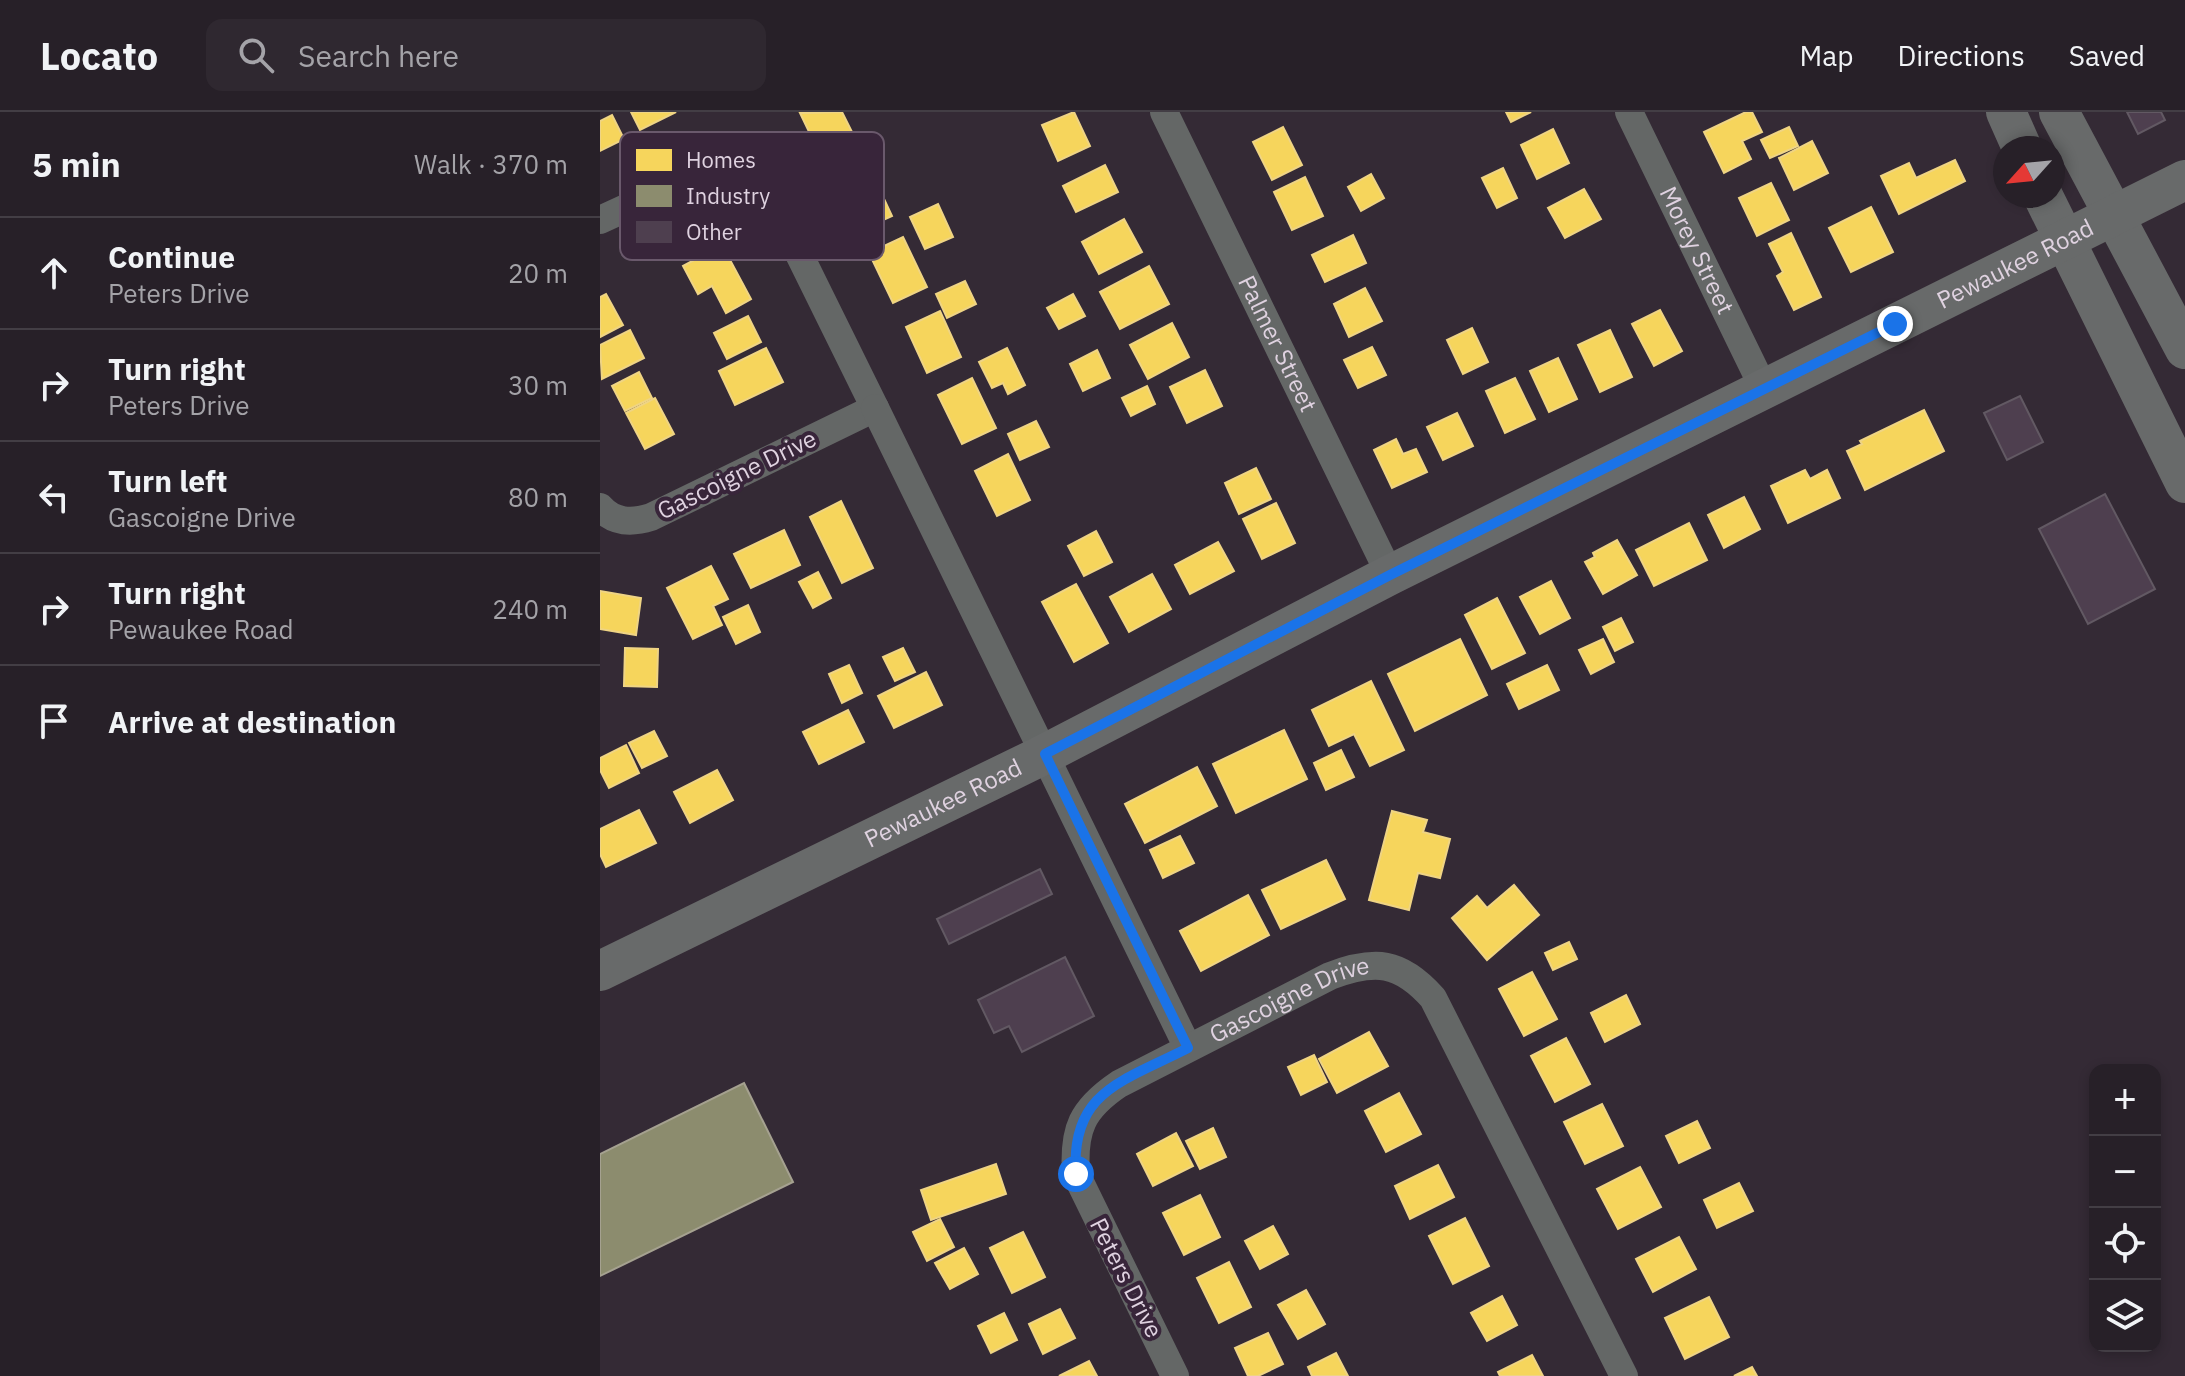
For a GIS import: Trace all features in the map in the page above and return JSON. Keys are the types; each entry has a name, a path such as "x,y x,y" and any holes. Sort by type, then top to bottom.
{"main road":[{"path":"2006,112 2017,136"},
{"path":"2059,112 2185,349"},
{"name":"Pewaukee Road","path":"600,971 1045,754 1390,575 2185,180"},
{"path":"2048,208 2063,241 2170,415 2185,483"}],"street":[{"name":"Palmer Street","path":"1164,112 1390,575"},
{"name":"Morey Street","path":"1629,112 1764,389"},
{"name":"Gascoigne Drive","path":"600,220 620,211"},
{"name":"Gascoigne Drive","path":"802,260 1188,1048 1356,966 1375,964 1416,978 1433,998 1624,1376"},
{"name":"Gascoigne Drive","path":"600,507 614,519 634,523 643,520 875,408"},
{"name":"Peters Drive","path":"1175,1376 1084,1196 1076,1174 1074,1149 1094,1101 1119,1084 1188,1048"}],"building: Homes":[{"path":"631,112 676,112 640,130"},
{"path":"842,112 852,132 809,132 800,113"},
{"path":"1074,112 1090,146 1058,161 1042,125"},
{"path":"1506,112 1531,112 1511,122"},
{"path":"1752,112 1762,132 1742,141 1751,159 1724,173 1704,132"},
{"path":"612,115 620,132 620,141 600,151 600,121"},
{"path":"1283,127 1302,165 1272,180 1253,142"},
{"path":"1789,127 1798,146 1770,158 1761,140"},
{"path":"1553,129 1569,163 1537,179 1521,145"},
{"path":"1812,141 1828,173 1794,190 1779,158"},
{"path":"1955,160 1965,181 1899,214 1881,176 1909,163 1916,178"},
{"path":"1105,165 1118,192 1076,212 1063,186"},
{"path":"1503,168 1517,198 1497,208 1482,178"},
{"path":"1371,174 1384,198 1361,211 1348,187"},
{"path":"1305,177 1323,216 1292,230 1274,192"},
{"path":"1771,183 1789,220 1757,236 1739,198"},
{"path":"1584,189 1601,219 1565,238 1548,208"},
{"path":"884,199 892,216 884,220"},
{"path":"938,204 953,237 925,249 910,217"},
{"path":"1871,207 1893,252 1851,272 1829,228"},
{"path":"1124,219 1142,252 1099,274 1082,242"},
{"path":"1791,233 1821,297 1794,310 1777,276 1783,272 1769,244"},
{"path":"1353,235 1366,263 1325,282 1312,255"},
{"path":"903,237 927,287 893,303 872,260 884,260 884,246"},
{"path":"694,260 730,260 751,299 726,313 712,286 698,294 683,266"},
{"path":"1149,266 1169,304 1120,329 1100,292"},
{"path":"965,281 976,304 947,318 936,294"},
{"path":"1365,288 1382,321 1349,337 1334,304"},
{"path":"606,294 623,325 600,337 600,297"},
{"path":"1073,294 1085,316 1059,329 1047,308"},
{"path":"1660,310 1682,351 1654,366 1632,324"},
{"path":"940,311 961,357 927,373 906,327"},
{"path":"748,316 761,342 727,359 714,333"},
{"path":"1172,323 1189,357 1148,379 1130,345"},
{"path":"1472,328 1488,362 1463,374 1447,340"},
{"path":"630,330 644,358 602,379 600,345"},
{"path":"1610,330 1632,377 1600,392 1578,345"},
{"path":"1372,347 1386,375 1358,388 1344,360"},
{"path":"766,348 783,382 735,405 719,371"},
{"path":"1007,348 1025,385 1008,394 1003,383 992,388 979,362"},
{"path":"1097,350 1110,378 1083,391 1070,364"},
{"path":"1558,358 1577,399 1549,412 1530,371"},
{"path":"1205,370 1222,406 1187,423 1170,387"},
{"path":"639,372 652,398 625,411 612,386"},
{"path":"972,378 996,428 962,444 938,395"},
{"path":"1515,378 1535,419 1505,433 1486,391"},
{"path":"1147,386 1155,404 1131,416 1122,398"},
{"path":"655,398 674,434 645,449 626,413"},
{"path":"1924,410 1944,451 1865,490 1847,451 1862,444 1860,441"},
{"path":"1457,413 1473,446 1443,460 1427,427"},
{"path":"1036,421 1049,447 1020,460 1008,434"},
{"path":"1396,439 1403,454 1416,449 1427,472 1392,488 1374,450"},
{"path":"1008,454 1030,500 997,516 975,471"},
{"path":"1256,468 1271,499 1239,514 1225,483"},
{"path":"1805,470 1810,479 1827,470 1840,498 1788,523 1771,486"},
{"path":"1744,497 1760,529 1724,548 1708,515"},
{"path":"841,501 873,568 842,583 810,517"},
{"path":"1276,503 1295,543 1262,559 1243,519"},
{"path":"1689,523 1707,560 1654,586 1636,550"},
{"path":"784,530 800,565 751,588 734,554"},
{"path":"1096,531 1112,562 1084,576 1068,546"},
{"path":"1617,540 1637,575 1603,594 1585,562 1595,557 1593,553"},
{"path":"1218,542 1234,571 1190,594 1175,565"},
{"path":"711,566 728,599 713,606 722,625 693,639 667,588"},
{"path":"818,572 831,598 813,608 799,582"},
{"path":"1152,574 1171,609 1129,632 1110,597"},
{"path":"1551,581 1570,618 1540,634 1520,597"},
{"path":"1076,584 1108,643 1074,662 1042,602"},
{"path":"600,591 641,598 636,635 600,629"},
{"path":"1497,598 1525,653 1492,669 1465,615"},
{"path":"748,605 760,632 736,644 723,617"},
{"path":"1621,618 1633,642 1615,651 1603,627"},
{"path":"1460,639 1487,695 1415,731 1388,674"},
{"path":"1603,639 1614,662 1591,674 1579,650"},
{"path":"625,648 658,649 657,687 624,686"},
{"path":"903,648 915,672 895,681 883,657"},
{"path":"849,665 862,693 842,703 829,674"},
{"path":"1547,665 1559,690 1519,709 1507,684"},
{"path":"926,672 942,705 894,728 878,696"},
{"path":"1371,681 1404,750 1370,766 1354,734 1329,746 1312,710"},
{"path":"848,710 864,742 819,764 803,732"},
{"path":"1284,730 1307,779 1236,813 1213,764"},
{"path":"654,731 667,756 642,768 629,743"},
{"path":"626,745 639,773 609,788 600,770 600,758"},
{"path":"1341,750 1354,777 1326,790 1314,763"},
{"path":"1197,767 1217,806 1145,843 1125,804"},
{"path":"717,770 733,800 690,823 674,792"},
{"path":"639,810 656,843 606,867 600,854 600,829"},
{"path":"1392,811 1427,820 1423,832 1450,839 1440,878 1418,873 1409,910 1369,900"},
{"path":"1180,836 1194,863 1163,878 1150,850"},
{"path":"1326,860 1345,899 1281,929 1262,890"},
{"path":"1514,885 1539,915 1487,960 1452,918 1477,896 1487,908"},
{"path":"1248,895 1269,935 1201,971 1180,931"},
{"path":"1569,942 1577,959 1553,970 1545,953"},
{"path":"1532,972 1557,1019 1524,1036 1499,989"},
{"path":"1626,995 1640,1024 1605,1042 1591,1013"},
{"path":"1369,1032 1388,1066 1337,1093 1319,1059"},
{"path":"1566,1038 1590,1084 1555,1102 1531,1056"},
{"path":"1314,1055 1327,1082 1301,1095 1288,1067"},
{"path":"1399,1093 1421,1134 1386,1152 1365,1111"},
{"path":"1602,1104 1623,1146 1585,1164 1564,1122"},
{"path":"1697,1121 1710,1148 1679,1163 1666,1136"},
{"path":"1213,1128 1226,1157 1200,1169 1186,1141"},
{"path":"1176,1133 1193,1166 1153,1186 1137,1154"},
{"path":"996,1164 1006,1194 931,1220 921,1190"},
{"path":"1438,1165 1454,1197 1410,1219 1395,1186"},
{"path":"1640,1167 1661,1207 1618,1229 1597,1189"},
{"path":"1739,1183 1753,1211 1717,1228 1704,1200"},
{"path":"1200,1195 1220,1237 1184,1255 1163,1213"},
{"path":"1465,1218 1489,1266 1453,1284 1429,1236"},
{"path":"940,1219 954,1247 927,1261 913,1232"},
{"path":"1273,1226 1288,1254 1260,1269 1245,1241"},
{"path":"1023,1232 1045,1277 1012,1293 990,1248"},
{"path":"1679,1237 1696,1269 1653,1292 1636,1259"},
{"path":"964,1248 978,1274 950,1289 935,1263"},
{"path":"1229,1262 1251,1307 1219,1323 1197,1278"},
{"path":"1306,1290 1325,1324 1298,1339 1278,1305"},
{"path":"1502,1296 1517,1325 1487,1341 1471,1313"},
{"path":"1709,1297 1729,1337 1685,1359 1665,1318"},
{"path":"1060,1309 1075,1338 1043,1354 1029,1324"},
{"path":"1004,1313 1017,1340 991,1353 978,1326"},
{"path":"1268,1333 1283,1364 1258,1376 1248,1376 1235,1348"},
{"path":"1336,1353 1348,1376 1312,1376 1308,1367"},
{"path":"1532,1355 1543,1376 1500,1376 1498,1372"},
{"path":"1089,1361 1097,1376 1059,1376"},
{"path":"1752,1367 1757,1376 1734,1376"}],"building: Industry":[{"path":"744,1083 793,1182 600,1276 600,1154"}],"building: Other":[{"path":"2127,112 2161,112 2165,120 2138,134"},
{"path":"2020,396 2043,442 2007,460 1984,413"},
{"path":"2105,494 2155,589 2088,624 2039,529"},
{"path":"1040,869 1052,894 949,944 937,919"},
{"path":"1065,957 1094,1016 1022,1052 1009,1026 994,1033 978,1000"}],"route":[{"path":"1076,1174 1074,1149 1088,1107 1119,1084 1188,1048 1045,754 1390,575 1895,324"}]}
